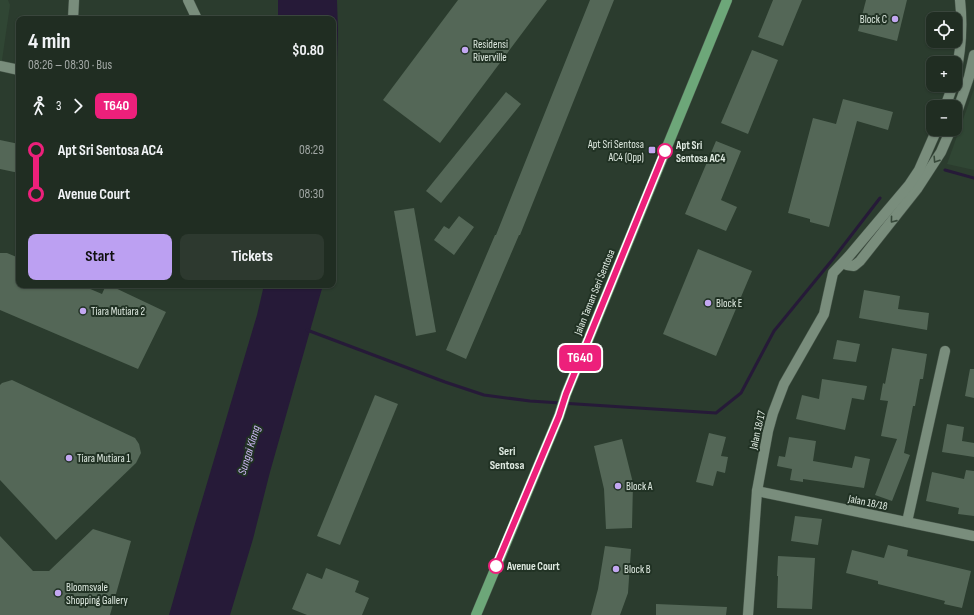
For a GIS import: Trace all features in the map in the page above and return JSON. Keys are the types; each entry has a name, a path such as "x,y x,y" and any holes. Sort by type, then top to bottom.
{"main road":[{"name":"Jalan Taman Seri Sentosa","path":"476,615 559,416 566,394 727,0"}],"street":[{"path":"73,16 74,0"},
{"path":"188,0 196,16"},
{"path":"960,0 962,34 960,56"},
{"path":"961,100 969,77 974,55"},
{"path":"0,66 16,69"},
{"path":"913,187 934,136"},
{"path":"913,187 941,152 948,136"},
{"name":"Jalan 18/17","path":"748,615 757,491 768,431 784,384 824,314 833,273 913,187"},
{"path":"907,522 945,351"},
{"name":"Jalan 18/18","path":"757,491 974,536"}],"shaded area":[{"path":"0,0 8,0 10,5 0,74"},
{"path":"974,89 974,170 947,164 957,136 962,136 962,122"}],"water":[{"path":"278,0 337,0 338,30 336,96 336,16 278,16"},
{"name":"Sungai Klang","path":"263,288 322,288 270,472 253,539 230,615 169,615 194,527 257,315"}],"building":[{"name":"Residensi Riverville","path":"458,0 547,0 440,143 383,100"},
{"path":"590,0 614,0 520,235 466,359 446,350 496,235"},
{"path":"773,0 802,0 783,46 758,37"},
{"path":"866,0 907,0 897,41 858,31"},
{"path":"752,50 778,60 748,134 721,123"},
{"path":"506,92 521,104 441,203 426,191"},
{"path":"843,99 893,112 888,130 857,121 829,227 810,222 810,219 788,213 813,118 836,124"},
{"path":"0,140 16,143 16,172 0,169"},
{"path":"716,141 741,151 721,200 737,207 726,231 685,214"},
{"path":"414,208 436,332 416,336 394,211"},
{"path":"459,216 474,227 454,255 434,240 444,226 449,229"},
{"name":"Block E","path":"698,249 752,271 716,356 663,334"},
{"name":"Tiara Mutiara 2","path":"0,253 7,253 16,257 16,288 88,288 102,294 105,288 115,288 166,312 138,369 0,310"},
{"path":"864,290 900,296 898,309 929,313 927,330 859,318"},
{"path":"837,340 860,344 856,362 833,359"},
{"path":"892,348 927,354 923,379 920,379 915,406 913,406 904,453 910,455 892,501 875,495 897,439 881,436 888,401 880,400 883,383 885,384"},
{"path":"970,369 974,369 974,398 965,396"},
{"path":"822,379 867,386 864,400 852,398 845,430 796,419 802,395 819,399"},
{"name":"Tiara Mutiara 1","path":"12,380 135,438 139,444 141,453 136,463 56,540 0,480 0,385"},
{"path":"375,395 398,404 340,545 317,536"},
{"path":"947,424 964,427 962,441 974,443 974,457 942,452"},
{"path":"709,433 726,437 721,456 728,457 725,473 717,471 713,486 696,482"},
{"path":"789,437 816,441 813,461 852,468 855,456 870,459 864,488 803,479 803,482 790,480 792,469 777,466 779,456 785,457"},
{"name":"Block A","path":"622,439 633,483 632,528 606,529 604,489 594,446"},
{"path":"966,470 974,471 974,516 958,514 959,508 926,501 932,472 964,479"},
{"path":"795,516 822,519 818,545 791,541"},
{"name":"Bloomsvale Shopping Gallery","path":"93,529 131,541 110,615 0,615 0,536 33,571 49,571"},
{"path":"888,545 908,550 907,556 971,571 962,608 944,604 945,601 878,584 878,581 846,573 852,550 884,558"},
{"name":"Block B","path":"605,546 631,549 628,593 620,615 591,615 598,589"},
{"path":"778,556 815,558 812,609 777,608"},
{"path":"326,568 359,581 355,592 369,598 362,615 307,615 292,609 307,573 322,579"},
{"path":"656,604 727,607 726,615 656,615"}],"waterway":[{"path":"945,170 974,178"},
{"path":"307,330 445,382 484,395 530,401 716,413 741,393 774,331 833,259 880,198"}],"bus line":[{"name":"T640","path":"496,566 559,416 566,394 665,151"}],"place":[{"name":"Block C","path":"895,19"},
{"name":"Residensi Riverville","path":"465,50"},
{"name":"Apt Sri Sentosa AC4 (Opp)","path":"652,150"},
{"name":"Apt Sri Sentosa AC4","path":"665,151"},
{"name":"Block E","path":"708,303"},
{"name":"Tiara Mutiara 2","path":"83,311"},
{"name":"Tiara Mutiara 1","path":"69,458"},
{"name":"Block A","path":"618,486"},
{"name":"Avenue Court","path":"496,566"},
{"name":"Block B","path":"616,569"},
{"name":"Bloomsvale Shopping Gallery","path":"58,593"}],"district":[{"name":"Seri Sentosa","path":"507,458"}]}
